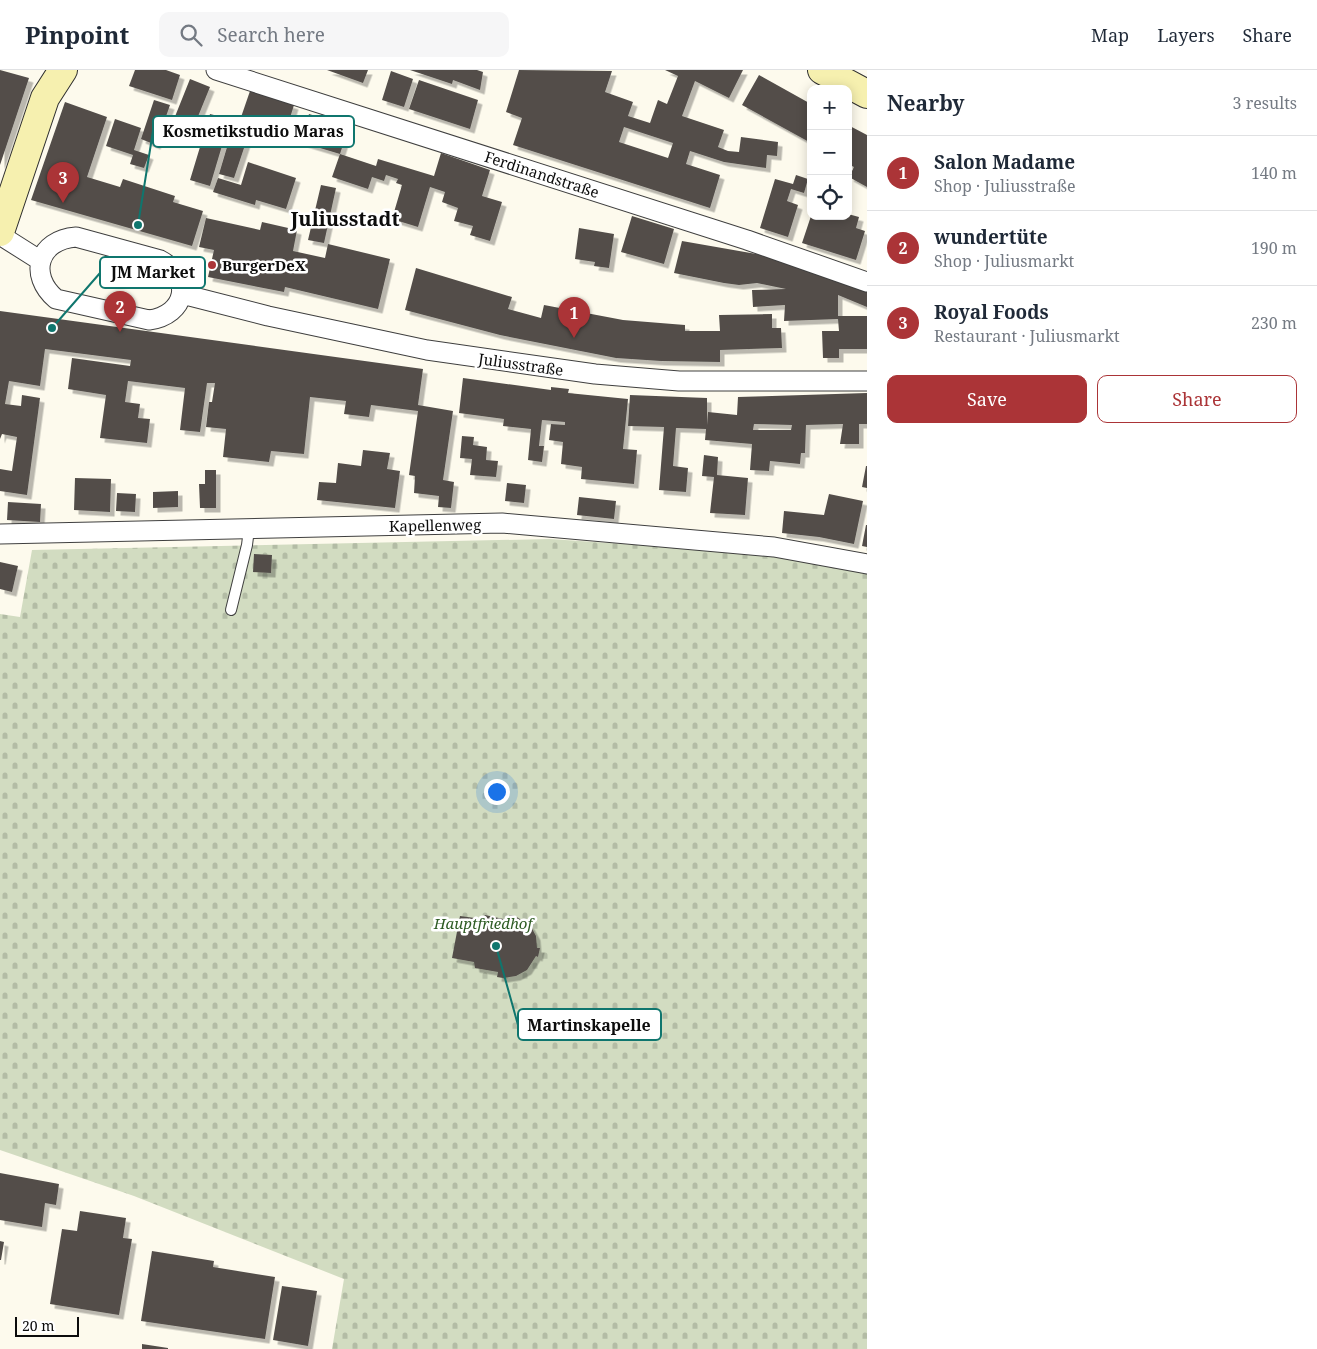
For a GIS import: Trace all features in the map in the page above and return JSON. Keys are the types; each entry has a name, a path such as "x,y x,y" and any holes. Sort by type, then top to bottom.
{"main road":[{"path":"0,234 45,98 64,70"},
{"path":"834,73 867,94"}],"street":[{"name":"Ferdinandstraße","path":"227,72 747,240 867,282"},
{"path":"0,234 41,261"},
{"path":"76,237 160,260 170,265 177,273 182,294 171,313 162,318 149,320 56,299 42,283 40,274 41,261 45,252 54,242 64,238 76,237"},
{"name":"Juliusstraße","path":"182,294 268,316 427,350 596,374 679,381 867,381"},
{"name":"Kapellenweg","path":"0,534 502,523 774,547 867,564"}],"lane":[{"path":"231,610 247,545 249,529"}],"green space":[{"name":"Hauptfriedhof","path":"550,539 771,554 867,572 867,1349 332,1349 344,1279 134,1196 0,1150 0,614 20,617 32,550"}],"building":[{"path":"0,70 29,78 0,165"},
{"path":"135,70 166,70 180,75 172,100 129,86"},
{"path":"327,70 368,70 363,83"},
{"path":"410,70 477,70 483,72 480,90 453,80 452,84"},
{"path":"519,70 612,71 605,92 633,102 628,116 650,123 658,100 667,104 678,76 665,70 743,70 729,98 695,81 682,116 724,130 718,147 728,151 739,152 741,137 778,142 777,156 767,155 766,168 724,162 690,151 686,164 720,175 710,208 513,145 522,118 506,112","holes":["624,127 673,143 668,158 619,142"]},
{"path":"391,71 413,79 404,107 382,100"},
{"path":"759,75 807,102 807,141 742,105"},
{"path":"190,79 210,87 188,141 168,134"},
{"path":"419,80 478,100 470,129 409,109"},
{"path":"250,91 294,105 284,137 239,123"},
{"path":"154,100 170,105 156,145 141,139"},
{"path":"65,102 107,117 87,177 120,187 123,179 175,196 173,202 203,211 192,246 31,200"},
{"path":"210,114 230,119 210,186 190,180"},
{"path":"309,114 349,126 340,154 300,142"},
{"path":"115,119 141,128 134,150 149,155 144,168 130,164 133,155 106,146"},
{"path":"852,127 867,135 867,187 852,179 854,167 852,166"},
{"path":"230,137 246,142 234,178 219,174"},
{"path":"441,153 490,170 482,196 502,202 490,241 470,235 473,226 454,221 458,208 442,202 445,192 430,187 418,227 392,219 402,185 396,183 398,179 386,175 384,181 372,177 368,189 332,177 340,154 376,166 378,159 434,176"},
{"path":"248,162 296,178 286,209 256,200 255,205 213,192 218,178 241,185"},
{"path":"796,175 807,179 804,193 791,189 787,201 798,205 788,237 760,228 775,179 793,184"},
{"path":"321,185 336,188 324,243 308,240"},
{"path":"852,215 859,217 856,228 865,231 856,260 802,243 810,220 852,220"},
{"path":"632,216 674,229 664,264 621,252"},
{"path":"206,218 260,230 262,222 297,230 293,251 325,258 328,244 390,259 378,309 285,287 284,292 208,277 214,250 199,247"},
{"path":"579,228 614,234 609,268 594,266 595,262 575,259"},
{"path":"682,241 762,255 867,288 867,307 838,295 838,316 867,316 867,349 839,349 839,358 823,358 822,331 839,331 838,319 784,321 785,305 753,307 752,290 786,289 757,283 739,285 724,283 674,273"},
{"path":"416,268 512,297 508,309 541,318 544,305 623,320 685,325 685,331 720,331 719,315 772,314 772,328 781,328 782,348 720,350 720,362 661,361 616,358 500,335 405,310"},
{"path":"0,311 423,369 418,405 453,411 443,480 454,482 451,508 438,507 439,496 414,493 415,476 409,475 418,411 371,405 369,417 344,414 346,401 310,397 304,454 271,451 269,462 223,457 226,429 206,427 209,402 212,402 215,383 207,383 200,432 180,430 185,388 128,381 125,402 140,404 138,418 150,419 147,443 100,438 106,395 68,389 72,358 130,366 131,360 45,349 40,386 9,381 5,404 21,406 22,395 40,398 27,495 0,491 0,469 12,471 17,437 2,434 0,439"},
{"path":"463,378 551,390 551,387 569,389 568,393 628,399 623,449 637,450 634,484 581,479 582,467 561,464 563,442 549,440 551,424 565,425 565,422 542,420 539,446 544,446 542,462 528,460 531,429 503,426 504,419 459,413"},
{"path":"867,393 867,424 859,424 859,444 840,444 843,424 806,425 805,453 801,453 800,464 770,461 769,471 750,470 752,444 705,440 706,429 676,428 673,466 688,468 686,492 659,490 664,427 628,426 630,395 707,398 707,425 708,412 737,415 738,397","holes":["754,424 792,425 791,430 753,430"]},
{"path":"462,436 474,437 473,445 487,447 486,460 498,461 496,477 470,475 472,459 460,458"},
{"path":"363,450 390,453 387,469 400,471 395,508 317,500 319,482 336,483 338,463 361,466"},
{"path":"704,455 718,457 717,475 748,478 745,515 710,513 714,477 702,476"},
{"path":"867,466 867,488 862,487"},
{"path":"205,470 216,470 216,508 200,508 199,484 205,484"},
{"path":"75,478 111,479 110,512 74,510"},
{"path":"507,483 526,485 524,503 505,501"},
{"path":"178,491 178,507 153,508 153,492"},
{"path":"117,493 136,494 135,512 116,511"},
{"path":"829,494 863,501 854,544 819,537 782,533 784,511 824,515"},
{"path":"579,497 616,501 614,519 577,515"},
{"path":"8,502 41,504 40,522 7,520"},
{"path":"867,525 867,547 862,546"},
{"path":"254,554 272,555 271,573 253,572"},
{"path":"0,562 18,566 12,592 0,589"},
{"path":"485,915 508,920 509,915 515,916 530,925 536,936 537,948 540,948 538,957 536,956 527,970 516,976 503,978 497,977 498,972 475,968 474,962 452,958 460,916 482,919"},
{"path":"0,1173 59,1184 56,1205 45,1203 42,1227 0,1220"},
{"path":"80,1211 126,1218 123,1238 132,1239 119,1315 50,1304 62,1229 77,1231"},
{"path":"0,1241 4,1242 1,1260 0,1260"},
{"path":"152,1251 214,1261 213,1267 275,1277 265,1339 141,1321"},
{"path":"282,1286 317,1291 308,1346 273,1340"},
{"path":"142,1344 168,1348 168,1349 142,1349"}],"place":[{"name":"Royal Foods","path":"63,203"},
{"name":"Kosmetikstudio Maras","path":"138,225"},
{"name":"BurgerDeX","path":"212,265"},
{"name":"JM Market","path":"52,328"},
{"name":"wundertüte","path":"120,332"},
{"name":"Salon Madame","path":"574,338"},
{"name":"Martinskapelle","path":"496,946"}],"district":[{"name":"Juliusstadt","path":"345,218"}]}
